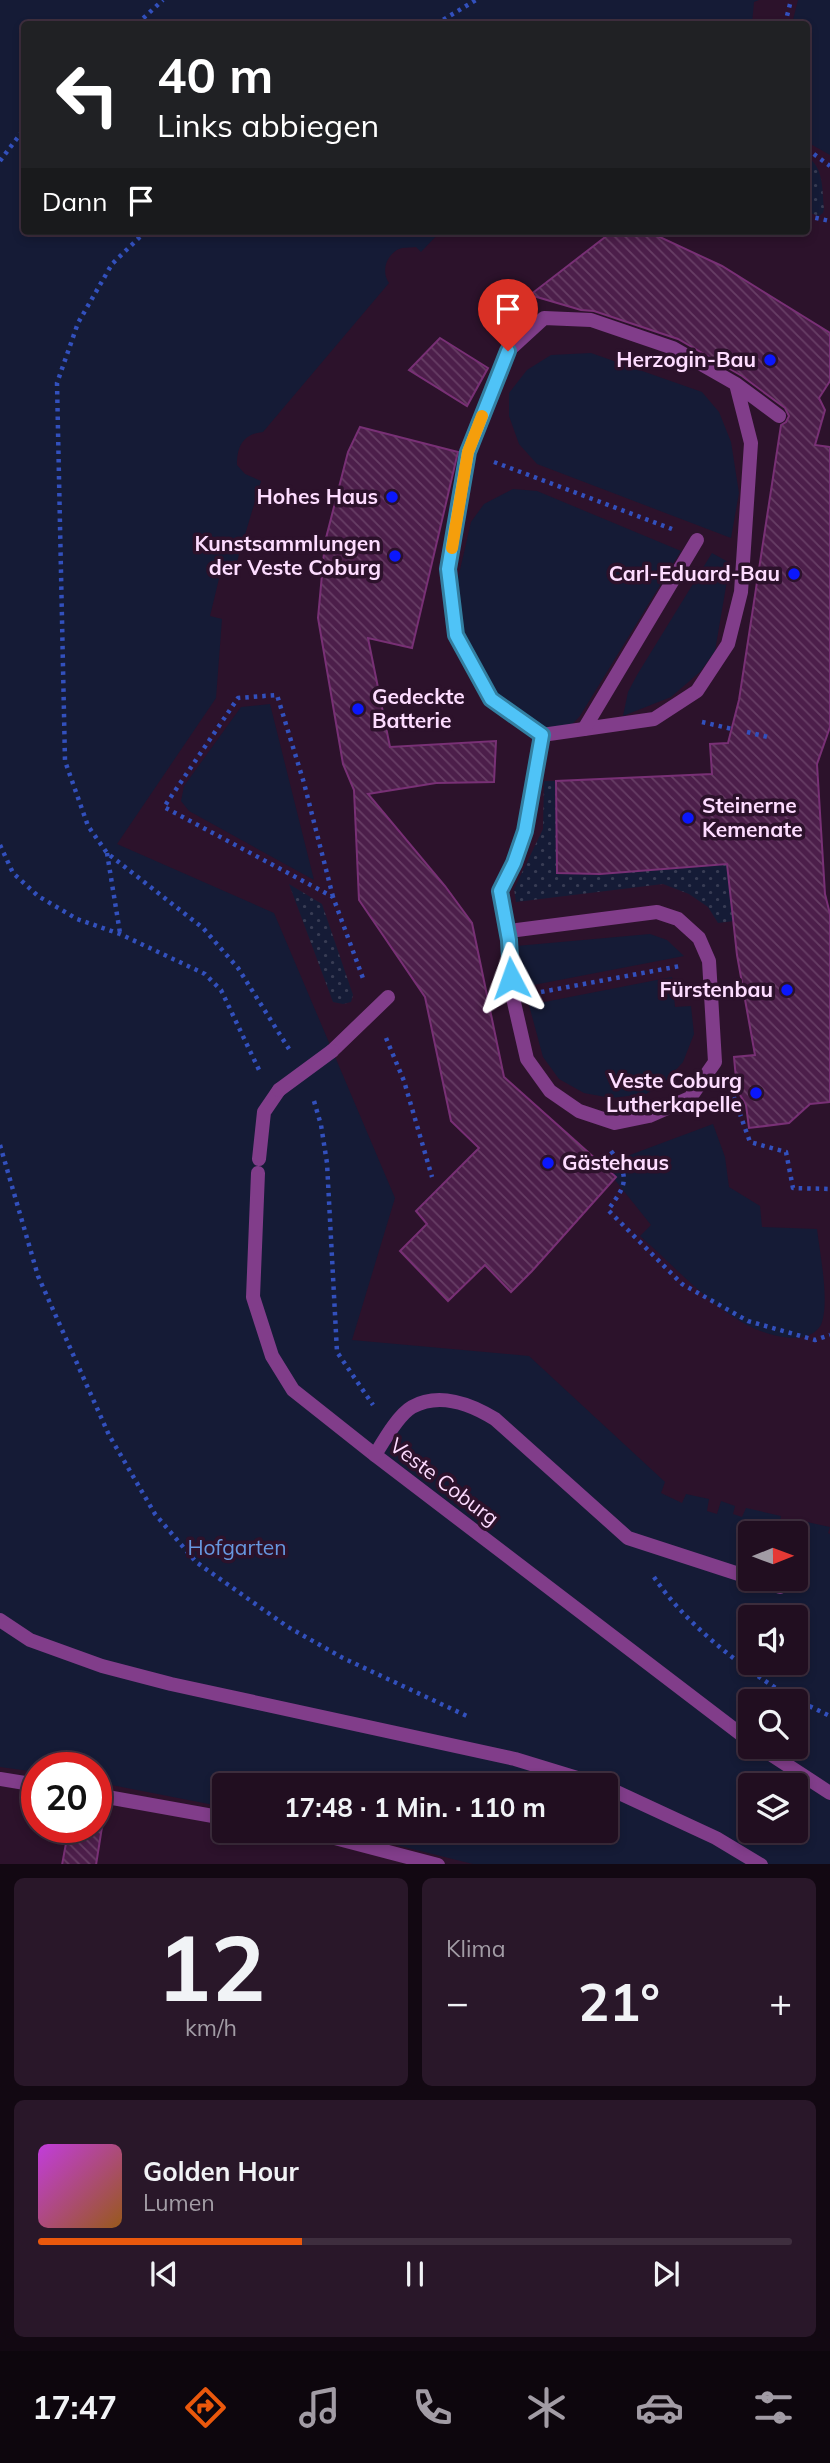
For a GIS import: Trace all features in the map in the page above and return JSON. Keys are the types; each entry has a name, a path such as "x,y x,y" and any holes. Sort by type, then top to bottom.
{"street":[{"path":"736,384 751,443 741,593 728,644 697,691 654,719 542,735 491,699 456,635 448,569 468,452 508,351 544,318 592,320 673,348 736,384 779,416"},
{"path":"584,729 697,540"},
{"path":"517,930 657,912 678,919 699,938 709,961 715,1062 690,1098 649,1116 615,1123 579,1111 550,1091 527,1059 513,998 509,940 500,891 514,863 525,831 542,735"},
{"path":"276,1094 332,1051 388,997"},
{"name":"Veste Coburg","path":"276,1094 264,1112 258,1166 253,1297 272,1356 293,1390 738,1732"},
{"path":"375,1455 410,1408 428,1401 444,1399 478,1408 495,1419 628,1538 738,1573"},
{"path":"0,1619 30,1640 102,1666 184,1687 515,1759 561,1773"},
{"path":"778,1759 830,1793"},
{"path":"0,1779 21,1782"},
{"path":"618,1793 716,1838 761,1864"},
{"path":"112,1798 212,1816"},
{"path":"355,1843 438,1864"}],"path":[{"path":"140,21 163,0"},
{"path":"441,21 476,0"},
{"path":"786,21 791,0"},
{"path":"0,161 21,134"},
{"path":"810,151 830,164"},
{"path":"810,217 830,222"},
{"path":"142,235 112,264 78,323 57,383 65,761 88,826 107,853 203,928 238,968 294,1058"},
{"path":"468,452 677,530"},
{"path":"333,897 164,807 238,698 277,695 304,783 333,897 404,1082 432,1177"},
{"path":"747,732 768,737"},
{"path":"0,845 13,873 38,895 77,919 120,934 205,974 221,990 276,1094"},
{"path":"107,853 120,934"},
{"path":"513,998 709,961"},
{"path":"715,1062 736,1096 750,1142 786,1152 793,1188 830,1189"},
{"path":"310,1089 321,1125 327,1163 337,1352 390,1432"},
{"path":"615,1123 604,1142 623,1168 623,1189 608,1210 682,1284 748,1321 815,1340 830,1335"},
{"path":"0,1145 38,1276 109,1435 155,1514 196,1562 288,1628 343,1658 474,1719"},
{"path":"628,1538 667,1597 731,1656 784,1693 830,1716"}],"green space":[{"name":"Hofgarten","path":"0,0 759,0 754,2 752,21 21,21 21,235 437,235 421,252 416,247 405,248 391,255 385,269 389,283 263,432 250,435 242,442 237,465 245,474 261,481 236,565 223,562 210,616 222,619 216,698 117,844 274,913 395,1198 352,1340 529,1356 665,1482 661,1493 682,1503 686,1494 709,1499 707,1511 717,1514 721,1501 735,1506 733,1514 742,1517 746,1508 781,1516 780,1521 738,1521 738,1591 808,1591 808,1522 830,1527 830,1864 473,1864 388,1843 618,1843 618,1773 212,1773 212,1805 112,1785 112,1752 21,1752 21,1770 0,1767"},
{"path":"798,0 830,0 830,155 810,144 810,21 793,21"},
{"path":"810,159 817,167 821,179 824,208 819,216 810,213"},
{"path":"591,353 702,392 719,412 731,442 739,493 731,538 537,464 519,444 509,416 509,393 527,370 551,355"},
{"path":"513,489 537,491 681,551 580,716 565,732 543,734 516,722 478,670 461,630 456,587 471,522 484,504"},
{"path":"712,553 730,563 715,651 700,672 671,697 623,716 628,692 637,675"},
{"path":"270,704 314,880 189,811 181,801 184,786 241,707"},
{"path":"544,781 556,781 557,873 600,874 727,864 734,921 718,923 708,907 689,894 663,884 516,902 514,889 543,829"},
{"path":"289,884 322,904 353,995 351,1002 333,1002"},
{"path":"650,934 667,940 684,956 523,987 516,946"},
{"path":"672,977 675,1007 691,1006 694,1034 683,1062 665,1082 646,1094 611,1098 584,1093 559,1079 543,1057 529,1005"},
{"path":"713,1124 725,1157 729,1187 760,1206 762,1227 817,1229 825,1304 821,1325 815,1332 796,1338 755,1329 733,1317 705,1296 640,1236 651,1225 603,1165"}],"building":[{"path":"608,235 656,235 722,266 830,333 830,381 819,398 825,410 815,445 830,447 830,727 817,764 825,894 830,914 830,1102 810,1104 789,1123 749,1128 746,1105 737,1090 734,1057 755,1055 737,955 727,864 600,874 557,873 556,781 712,774 710,744 728,743 739,700 781,425 789,416 785,408 742,376 678,339 594,311 581,310 530,295"},
{"path":"440,338 488,368 467,406 409,370"},
{"path":"360,427 458,452 412,648 368,638 390,747 496,741 494,782 436,783 368,794 445,886 472,923 504,1077 616,1177 511,1292 485,1265 448,1301 400,1251 427,1224 416,1211 479,1148 451,1121 425,997 359,900 354,790 343,764 318,618 325,542 348,452"},
{"path":"66,1843 99,1843 96,1864 62,1864"}],"slow traffic":[{"path":"452,548 468,452 482,416"}],"place":[{"name":"Herzogin-Bau","path":"770,360"},
{"name":"Hohes Haus","path":"392,497"},
{"name":"Kunstsammlungen der Veste Coburg","path":"395,556"},
{"name":"Carl-Eduard-Bau","path":"794,574"},
{"name":"Gedeckte Batterie","path":"358,709"},
{"name":"Steinerne Kemenate","path":"688,818"},
{"name":"Fürstenbau","path":"787,990"},
{"name":"Veste Coburg Lutherkapelle","path":"756,1093"},
{"name":"Gästehaus","path":"548,1163"}],"route":[{"path":"508,351 468,452 448,569 456,635 491,699 542,735 525,831 514,863 500,891 509,940 511,978"}]}
